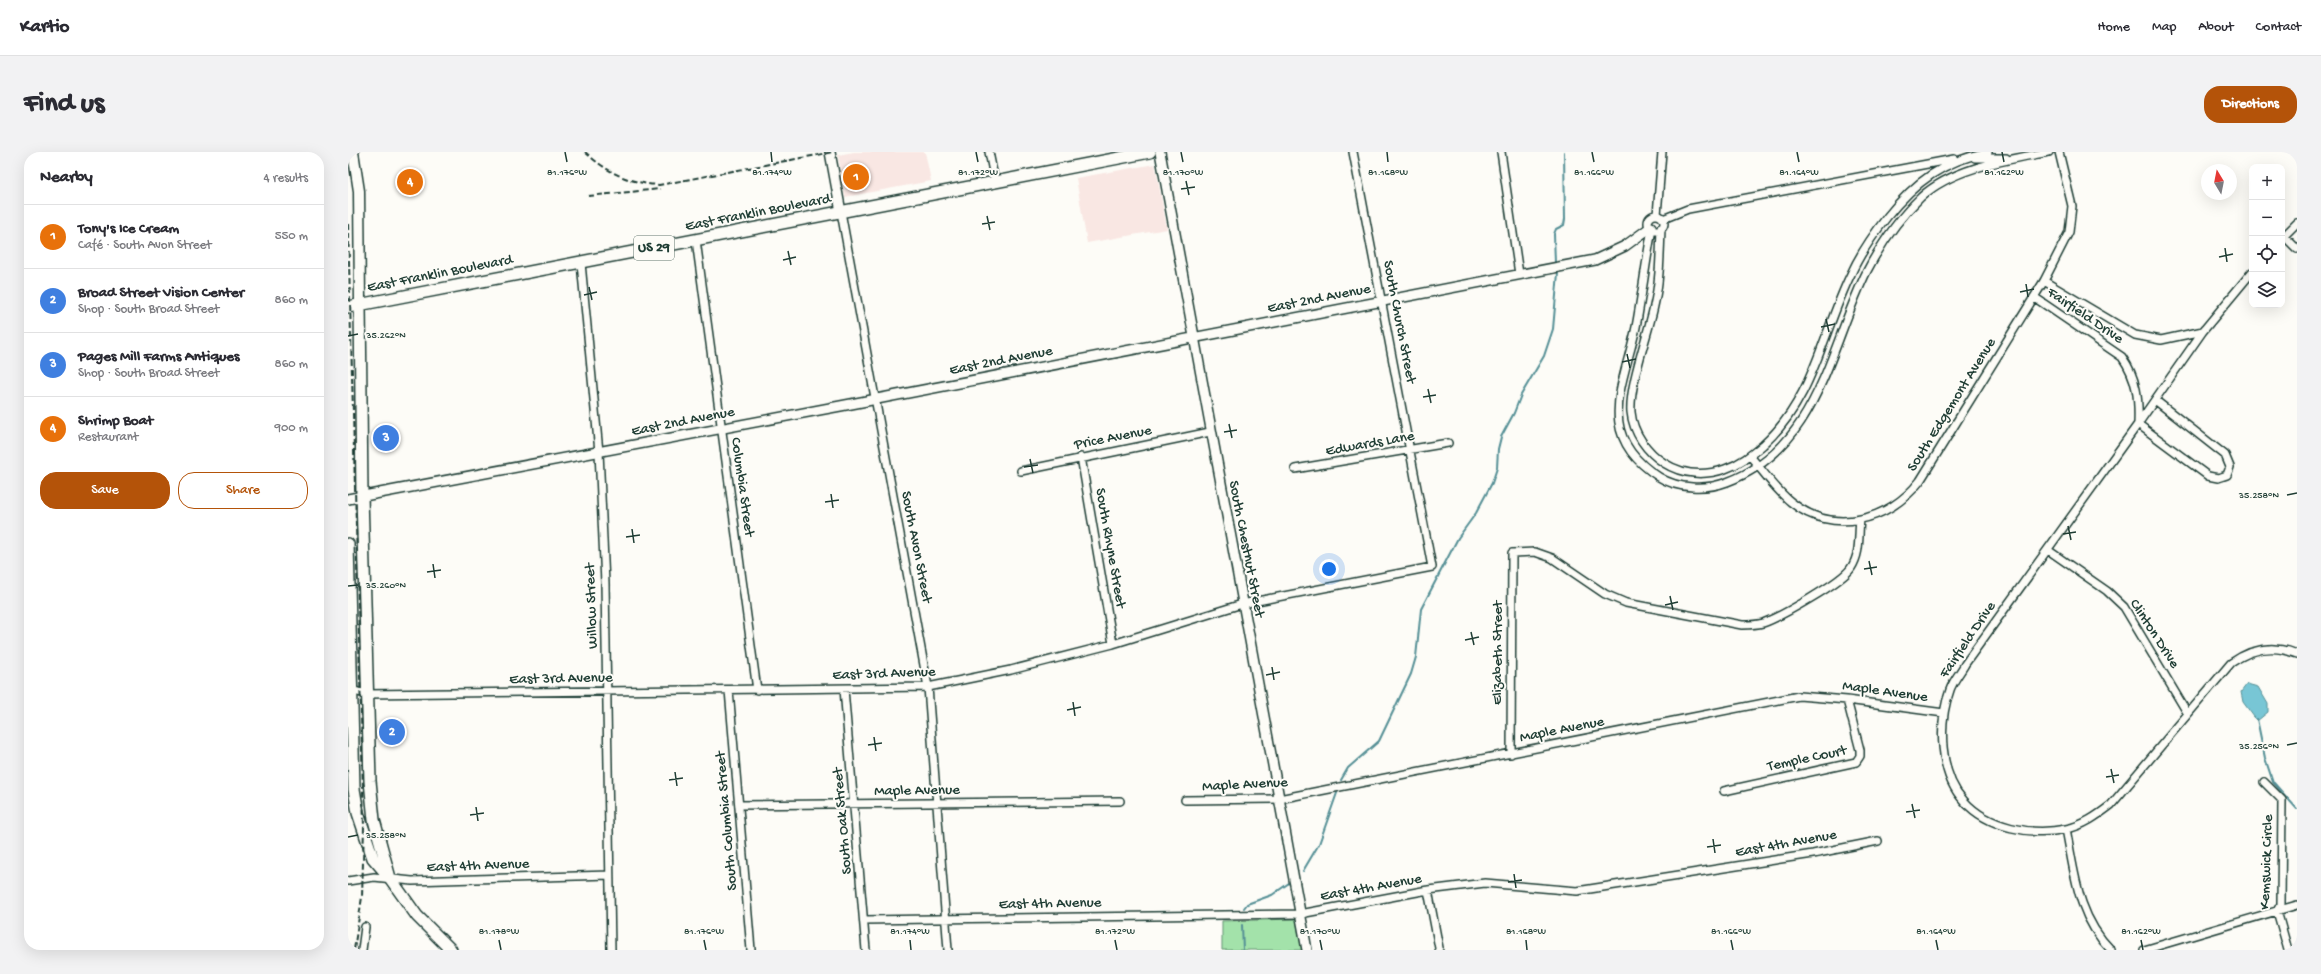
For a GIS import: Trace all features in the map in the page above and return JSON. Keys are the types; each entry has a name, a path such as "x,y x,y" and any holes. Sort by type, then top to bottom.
{"main road":[{"path":"353,152 359,191 362,496 367,694 373,810 390,878"},
{"name":"East Franklin Boulevard","path":"348,307 1150,152"},
{"path":"348,544 350,690 355,800 373,858 390,878 417,916 451,950"}],"street":[{"name":"South Avon Street","path":"830,152 874,400 928,687 948,950"},
{"path":"989,152 995,182"},
{"name":"South Chestnut Street","path":"1160,152 1210,432 1308,950"},
{"name":"South Church Street","path":"1353,152 1411,450 1432,567"},
{"path":"1501,152 1519,274"},
{"path":"1662,152 1660,217 1664,225 1661,228 1655,303 1631,401 1631,413 1636,432 1646,448 1671,468 1692,474 1720,471 1734,466 1750,456 1782,425 1807,385 1850,274 1874,234 1904,197 1922,181 1963,157 2018,158"},
{"path":"1988,152 1688,209 1649,220 1651,228 1635,329 1618,398 1619,420 1625,440 1637,458 1651,471 1666,481 1682,485 1703,487 1720,484 1743,475 1758,465 1785,442 1813,404 1866,272 1906,213 1922,196 1942,182 1972,170 2018,158 2049,152"},
{"name":"South Edgemont Avenue","path":"1750,456 1786,498 1803,510 1824,519 1844,521 1860,520 1887,511 1908,495 1920,481 2044,281 2069,232 2072,206 2059,152"},
{"path":"2284,236 2297,222"},
{"path":"1651,228 1657,230 1661,228"},
{"name":"East 2nd Avenue","path":"348,499 874,400 1595,260 1625,246 1651,228"},
{"path":"2285,239 2297,249"},
{"name":"Columbia Street","path":"696,240 757,690"},
{"name":"Willow Street","path":"581,262 599,452 607,692 611,950"},
{"name":"Fairfield Drive","path":"2249,276 2203,331 2048,550 1965,664 1950,689 1944,713 1942,740 1944,757 1952,780 1963,801 1982,815 2015,829 2038,832 2066,829 2089,821 2111,805 2224,669 2237,658 2250,652 2265,648 2276,648 2297,654"},
{"name":"Fairfield Drive","path":"2044,281 2135,335 2149,339 2169,339 2203,331"},
{"name":"Fairfield Drive","path":"2034,297 2122,357 2129,366 2137,389 2139,400 2138,424"},
{"path":"2138,424 2208,476 2218,478 2228,475 2230,467 2225,455 2155,400"},
{"name":"Price Avenue","path":"1021,471 1081,457 1210,432"},
{"name":"Edwards Lane","path":"1296,470 1448,443"},
{"name":"South Rhyne Street","path":"1081,457 1113,644"},
{"name":"Elizabeth Street","path":"1511,754 1512,553 1535,552 1552,558 1604,594 1626,603 1742,625 1753,625 1776,617 1830,586 1848,571 1856,557 1860,520"},
{"name":"Clinton Drive","path":"2048,550 2107,591 2124,607 2188,714"},
{"name":"East 3rd Avenue","path":"350,690 367,694 928,687 1011,670 1113,644 1242,604 1432,567"},
{"name":"South Oak Street","path":"844,689 855,804 866,950"},
{"name":"South Columbia Street","path":"729,690 751,950"},
{"name":"Maple Avenue","path":"1185,800 1279,799 1799,696 1847,700 1944,713"},
{"name":"Temple Court","path":"1724,791 1856,762 1860,756 1860,750 1847,700"},
{"name":"Kemswick Circle","path":"2264,782 2282,800 2281,904 2277,911 2288,950"},
{"name":"Maple Avenue","path":"739,805 1120,801"},
{"path":"2066,829 2078,890 2086,918 2100,939 2111,950"},
{"name":"East 4th Avenue","path":"864,920 1300,914 1428,890 1495,882 1577,891 1813,854 1878,841"},
{"name":"East 4th Avenue","path":"348,881 374,877 412,881 609,876"},
{"path":"1428,890 1439,948"},
{"path":"2144,950 2297,905"},
{"path":"362,950 365,927"}],"shaded area":[{"path":"854,152 925,152 931,181 845,197 838,155"},
{"path":"1155,164 1167,229 1087,243 1076,178"}],"green space":[{"path":"1296,919 1302,950 1222,950 1222,921"}],"water":[{"path":"2247,684 2258,687 2268,704 2268,712 2257,721 2243,702 2241,692"}],"waterway":[{"path":"1555,263 1554,234 1556,229 1564,225 1565,219 1564,152"},
{"path":"1341,780 1348,768 1379,741 1411,674 1416,657 1421,609 1458,538 1476,513 1492,483 1497,468 1498,449 1501,437 1514,413 1521,395 1544,356 1553,329 1558,273"},
{"path":"2257,719 2265,758 2273,782 2297,809"},
{"path":"1303,871 1319,844 1337,793"},
{"path":"1244,908 1247,904 1272,895 1289,883"},
{"path":"1242,925 1243,950"}],"railway":[{"path":"585,152 610,171 637,182 659,185 833,152"},
{"path":"588,196 660,189"},
{"path":"348,224 364,827 362,897 354,950"}],"place":[{"name":"Tony's Ice Cream","path":"856,177"},
{"name":"Shrimp Boat","path":"410,182"},
{"name":"Pages Mill Farms Antiques","path":"386,438"},
{"name":"Broad Street Vision Center","path":"392,732"}]}
